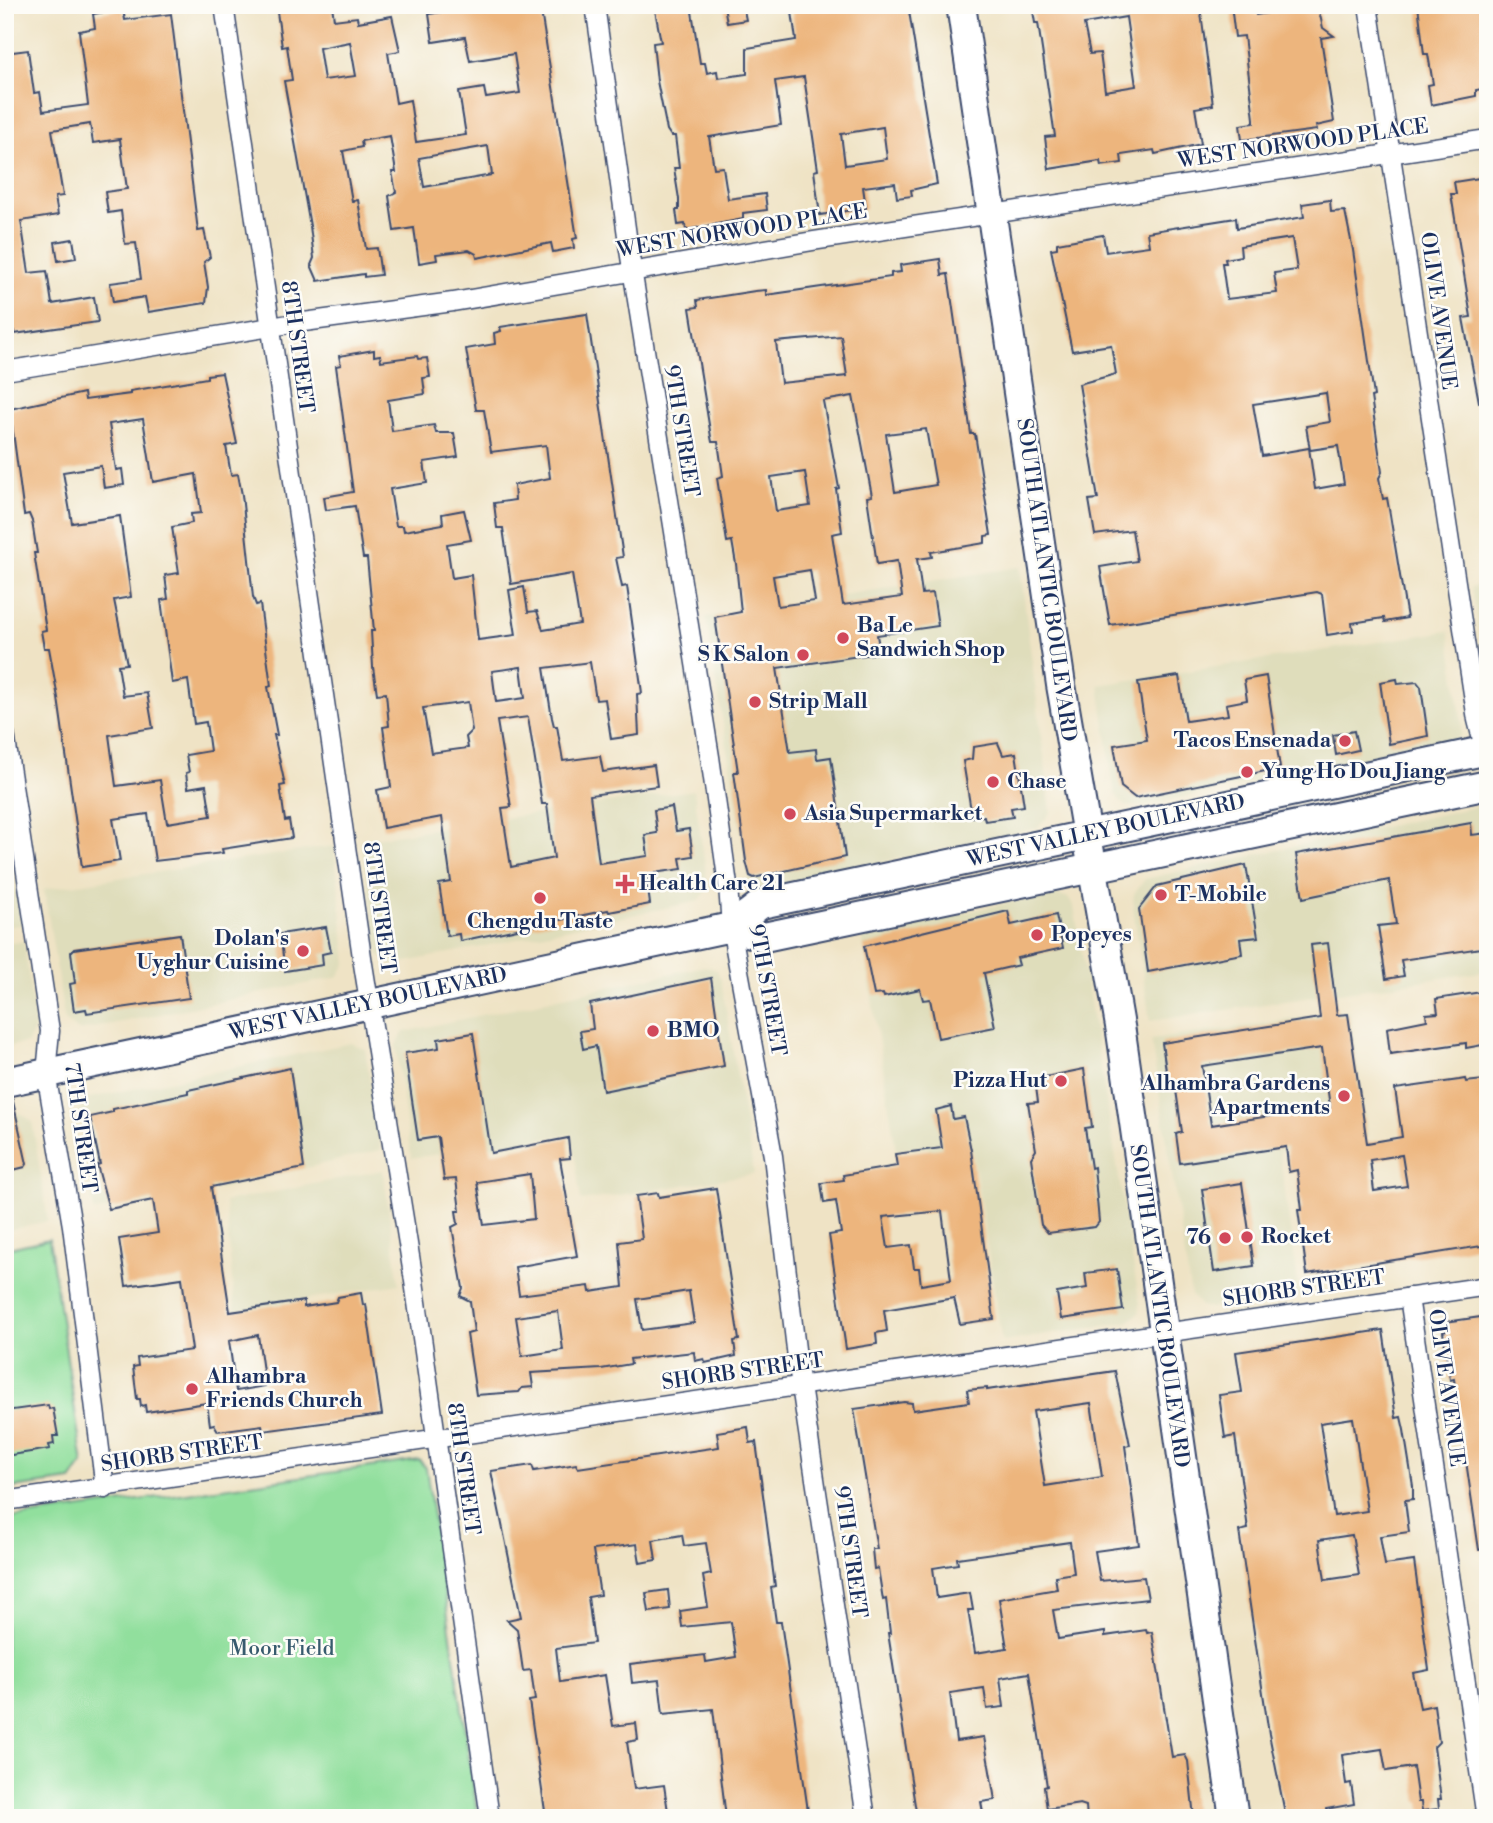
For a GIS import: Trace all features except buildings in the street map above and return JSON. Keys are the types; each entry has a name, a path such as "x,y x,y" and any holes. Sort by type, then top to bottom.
{"main road":[{"name":"SOUTH ATLANTIC BOULEVARD","path":"961,5 1085,835 1121,1032 1162,1332 1234,1818"},
{"name":"WEST VALLEY BOULEVARD","path":"5,1082 731,927 761,904 1487,754"},
{"name":"WEST VALLEY BOULEVARD","path":"731,927 764,937 1488,785"}],"street":[{"name":"8TH STREET","path":"224,5 437,1439 489,1818"},
{"name":"9TH STREET","path":"595,5 633,272 729,885 731,927 773,1156 802,1386 866,1818"},
{"name":"OLIVE AVENUE","path":"1368,5 1477,720 1487,754"},
{"name":"WEST NORWOOD PLACE","path":"5,371 992,214 1488,139"},
{"name":"7TH STREET","path":"5,733 50,1031 46,1073 72,1226 105,1489"},
{"name":"SHORB STREET","path":"5,1501 105,1489 1488,1286"},
{"name":"OLIVE AVENUE","path":"1409,1297 1486,1818"}],"shaded area":[{"path":"1020,567 1051,812 1038,828 759,889 749,882 706,617"},
{"path":"1488,585 1488,681 1471,587"},
{"path":"1449,631 1462,725 1460,736 1452,741 1135,807 1125,806 1115,794 1099,685"},
{"path":"694,790 708,887 699,901 392,965 379,955 361,840"},
{"path":"1488,804 1488,971 1150,1021 1133,906 1134,894 1145,879"},
{"path":"334,846 347,963 338,977 79,1031 65,1022 44,889"},
{"path":"15,885 21,925 5,927 5,887"},
{"path":"1050,894 1067,897 1074,906 1140,1305 1139,1313 1128,1322 1002,1342 972,1149 929,1155 928,1147 896,1150 862,935"},
{"path":"24,941 35,1028 27,1043 5,1047 5,944"},
{"path":"705,966 717,970 721,980 754,1174 581,1201 572,1134 411,1158 396,1045 404,1032"},
{"path":"1349,1011 1368,1137 1279,1151 1300,1296 1212,1308 1200,1306 1191,1295 1151,1040"},
{"path":"351,1043 365,1049 381,1150 218,1189 94,1212 80,1111 85,1099"},
{"path":"20,1113 32,1121 48,1221 5,1231 5,1116"},
{"path":"383,1170 399,1284 235,1311 225,1202"}],"green space":[{"path":"49,1239 83,1464 71,1480 5,1489 5,1249"},
{"name":"Moor Field","path":"419,1460 426,1468 478,1818 5,1818 5,1519"}],"place":[{"name":"Ba Le Sandwich Shop","path":"843,638"},
{"name":"S K Salon","path":"803,655"},
{"name":"Strip Mall","path":"755,702"},
{"name":"Tacos Ensenada","path":"1345,741"},
{"name":"Yung Ho Dou Jiang","path":"1247,772"},
{"name":"Chase","path":"993,782"},
{"name":"Asia Supermarket","path":"790,814"},
{"name":"Health Care 21","path":"625,884"},
{"name":"T-Mobile","path":"1161,895"},
{"name":"Chengdu Taste","path":"540,898"},
{"name":"Popeyes","path":"1037,935"},
{"name":"Dolan's Uyghur Cuisine","path":"303,951"},
{"name":"BMO","path":"653,1031"},
{"name":"Pizza Hut","path":"1061,1081"},
{"name":"Alhambra Gardens Apartments","path":"1344,1096"},
{"name":"Rocket","path":"1247,1237"},
{"name":"76","path":"1225,1238"},
{"name":"Alhambra Friends Church","path":"192,1389"}]}
